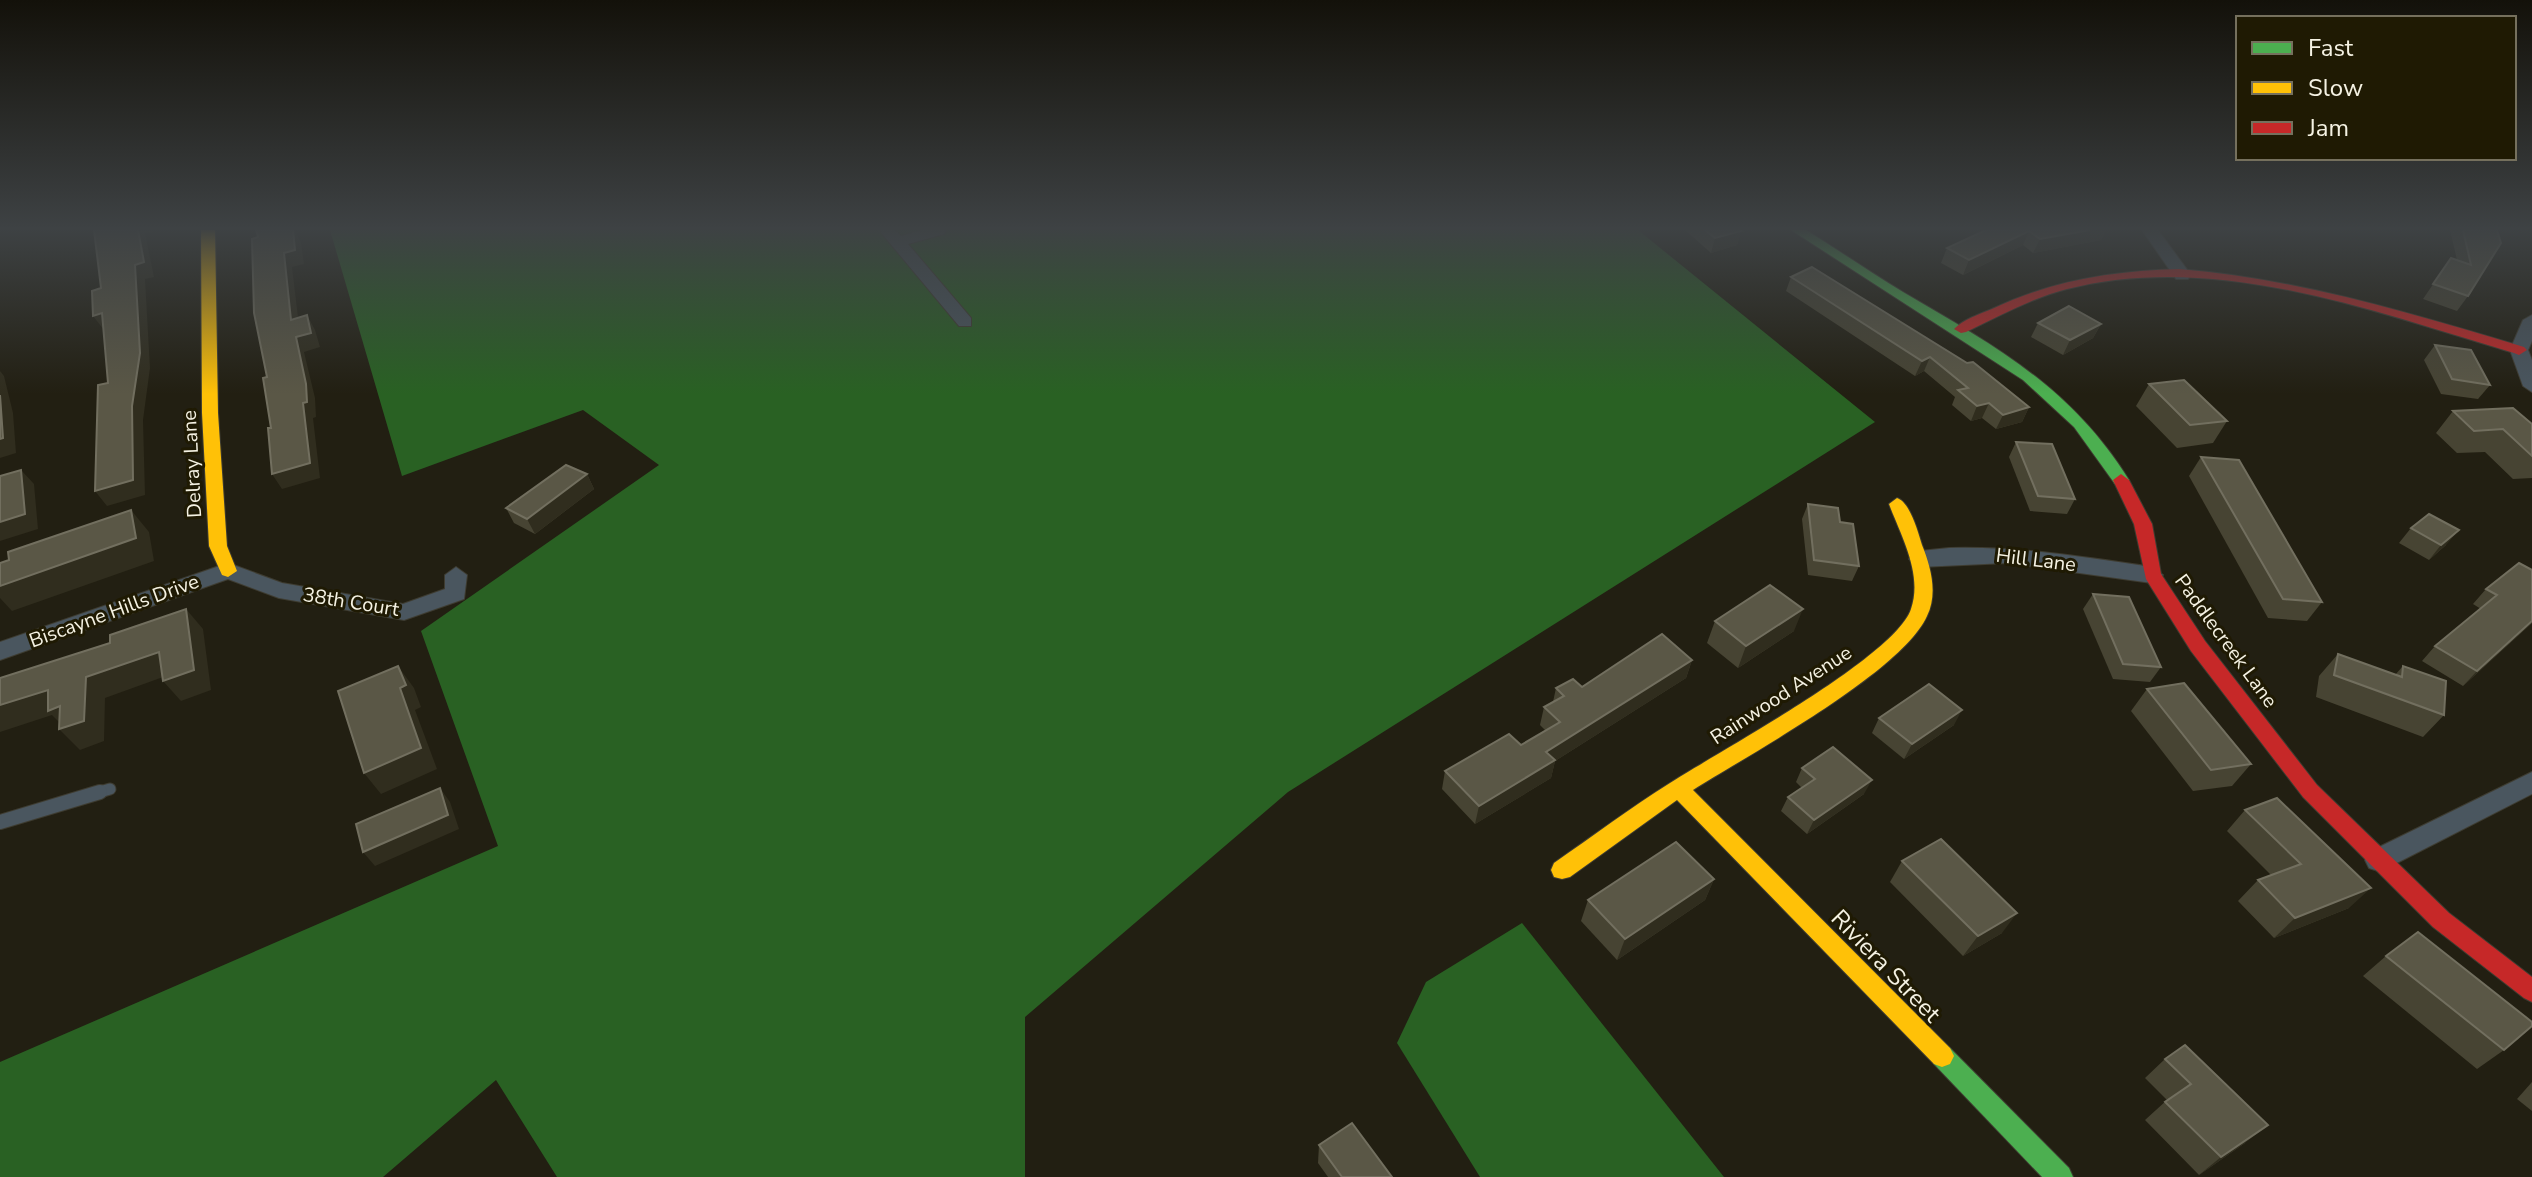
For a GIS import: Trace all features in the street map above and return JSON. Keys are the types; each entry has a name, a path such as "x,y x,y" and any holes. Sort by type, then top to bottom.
{"street":[{"name":"Delray Lane","path":"209,285 218,546 228,571"},
{"path":"934,285 965,322"},
{"name":"Paddlecreek Lane","path":"1883,285 1961,329 2065,405 2099,444 2143,524 2152,575 2198,646 2310,791 2441,920 2532,991"},
{"path":"1961,329 2018,301 2070,285"},
{"path":"2253,285 2296,291 2519,350"},
{"path":"2532,320 2519,350 2532,386"},
{"name":"Rainwood Avenue","path":"1562,870 1678,788 1889,652 1918,620 1925,581 1920,559 1897,504"},
{"name":"Hill Lane","path":"1920,559 1958,553 2000,554 2152,575"},
{"name":"38th Court","path":"228,571 279,590 404,612 456,593 456,575"},
{"name":"Biscayne Hills Drive","path":"0,651 228,571"},
{"path":"2378,860 2532,782"},
{"name":"Riviera Street","path":"1678,788 2060,1177"}],"lane":[{"path":"0,822 110,789"}],"green space":[{"path":"346,285 1706,285 1875,422 1288,792 1025,1017 1025,1177 557,1177 496,1080 383,1177 0,1177 0,1062 498,846 421,631 659,465 583,410 402,476"},
{"path":"1522,923 1724,1177 1480,1177 1397,1043 1426,982"}],"building":[{"path":"101,285 136,285 140,353 132,406 133,480 95,491 98,385 108,383 102,313 93,316 92,291 101,288"},
{"path":"253,285 287,285 291,320 307,315 311,333 296,337 306,384 307,402 303,403 310,463 272,474 268,428 271,428 263,378 267,377 254,313"},
{"path":"1803,285 1841,285 1967,363 1973,362 2029,407 2003,415 1989,403 1977,406 1958,390 1968,388 1930,357 1922,361"},
{"path":"2436,285 2475,285 2468,296"},
{"path":"2069,306 2101,324 2070,340 2038,323"},
{"path":"2435,345 2471,350 2490,385 2452,379"},
{"path":"2184,380 2227,421 2190,425 2149,384"},
{"path":"0,395 3,438 0,439"},
{"path":"2513,408 2532,424 2532,456 2503,429 2474,431 2453,411"},
{"path":"2016,442 2052,444 2075,499 2038,496"},
{"path":"2201,457 2239,460 2322,602 2283,599"},
{"path":"566,465 587,474 527,519 506,508"},
{"path":"21,470 25,514 0,522 0,476"},
{"path":"1808,504 1838,508 1840,522 1853,524 1859,566 1814,560"},
{"path":"131,510 136,538 0,586 0,563 9,560 8,552"},
{"path":"2429,514 2459,530 2441,545 2411,528"},
{"path":"2519,563 2532,570 2532,621 2477,671 2435,646 2497,595 2486,589"},
{"path":"1770,585 1803,609 1746,646 1715,621"},
{"path":"2093,594 2129,597 2161,667 2123,664"},
{"path":"186,609 194,670 163,681 159,652 86,677 84,721 59,729 60,706 48,711 48,690 0,705 0,678 110,643 110,635"},
{"path":"1662,634 1692,660 1546,752 1555,760 1479,806 1445,771 1509,734 1521,745 1560,722 1544,707 1564,696 1556,688 1573,679 1582,687"},
{"path":"2338,654 2402,677 2403,666 2446,681 2444,715 2334,675"},
{"path":"398,666 406,685 400,688 421,748 364,773 338,691"},
{"path":"2184,683 2251,764 2211,770 2147,689"},
{"path":"1929,684 1962,710 1912,744 1879,718"},
{"path":"1833,747 1872,780 1814,820 1788,797 1815,779 1802,768"},
{"path":"440,788 448,815 363,852 356,824"},
{"path":"2277,798 2371,888 2295,918 2258,880 2301,864 2245,810"},
{"path":"1941,839 2017,913 1978,936 1902,861"},
{"path":"1676,842 1714,879 1625,939 1588,900"},
{"path":"2418,932 2532,1022 2532,1026 2504,1050 2386,956"},
{"path":"2185,1045 2268,1125 2221,1157 2165,1102 2191,1084 2165,1059"},
{"path":"1352,1123 1392,1177 1342,1177 1319,1145"}],"traffic: fast":[{"path":"1882,285 2000,357 2055,399 2080,423 2121,480"},
{"path":"1942,1056 2060,1177"}],"traffic: slow":[{"path":"209,285 210,413 218,546 228,571"},
{"path":"1562,870 1677,789 1848,681 1906,634 1919,615 1924,587 1918,558 1897,504"},
{"path":"1678,788 1942,1056"}],"traffic: jam":[{"path":"1961,329 2026,299 2067,285"},
{"path":"2278,285 2354,302 2519,350"},
{"path":"2121,480 2143,524 2152,575 2198,646 2310,791 2441,920 2532,991"}]}
